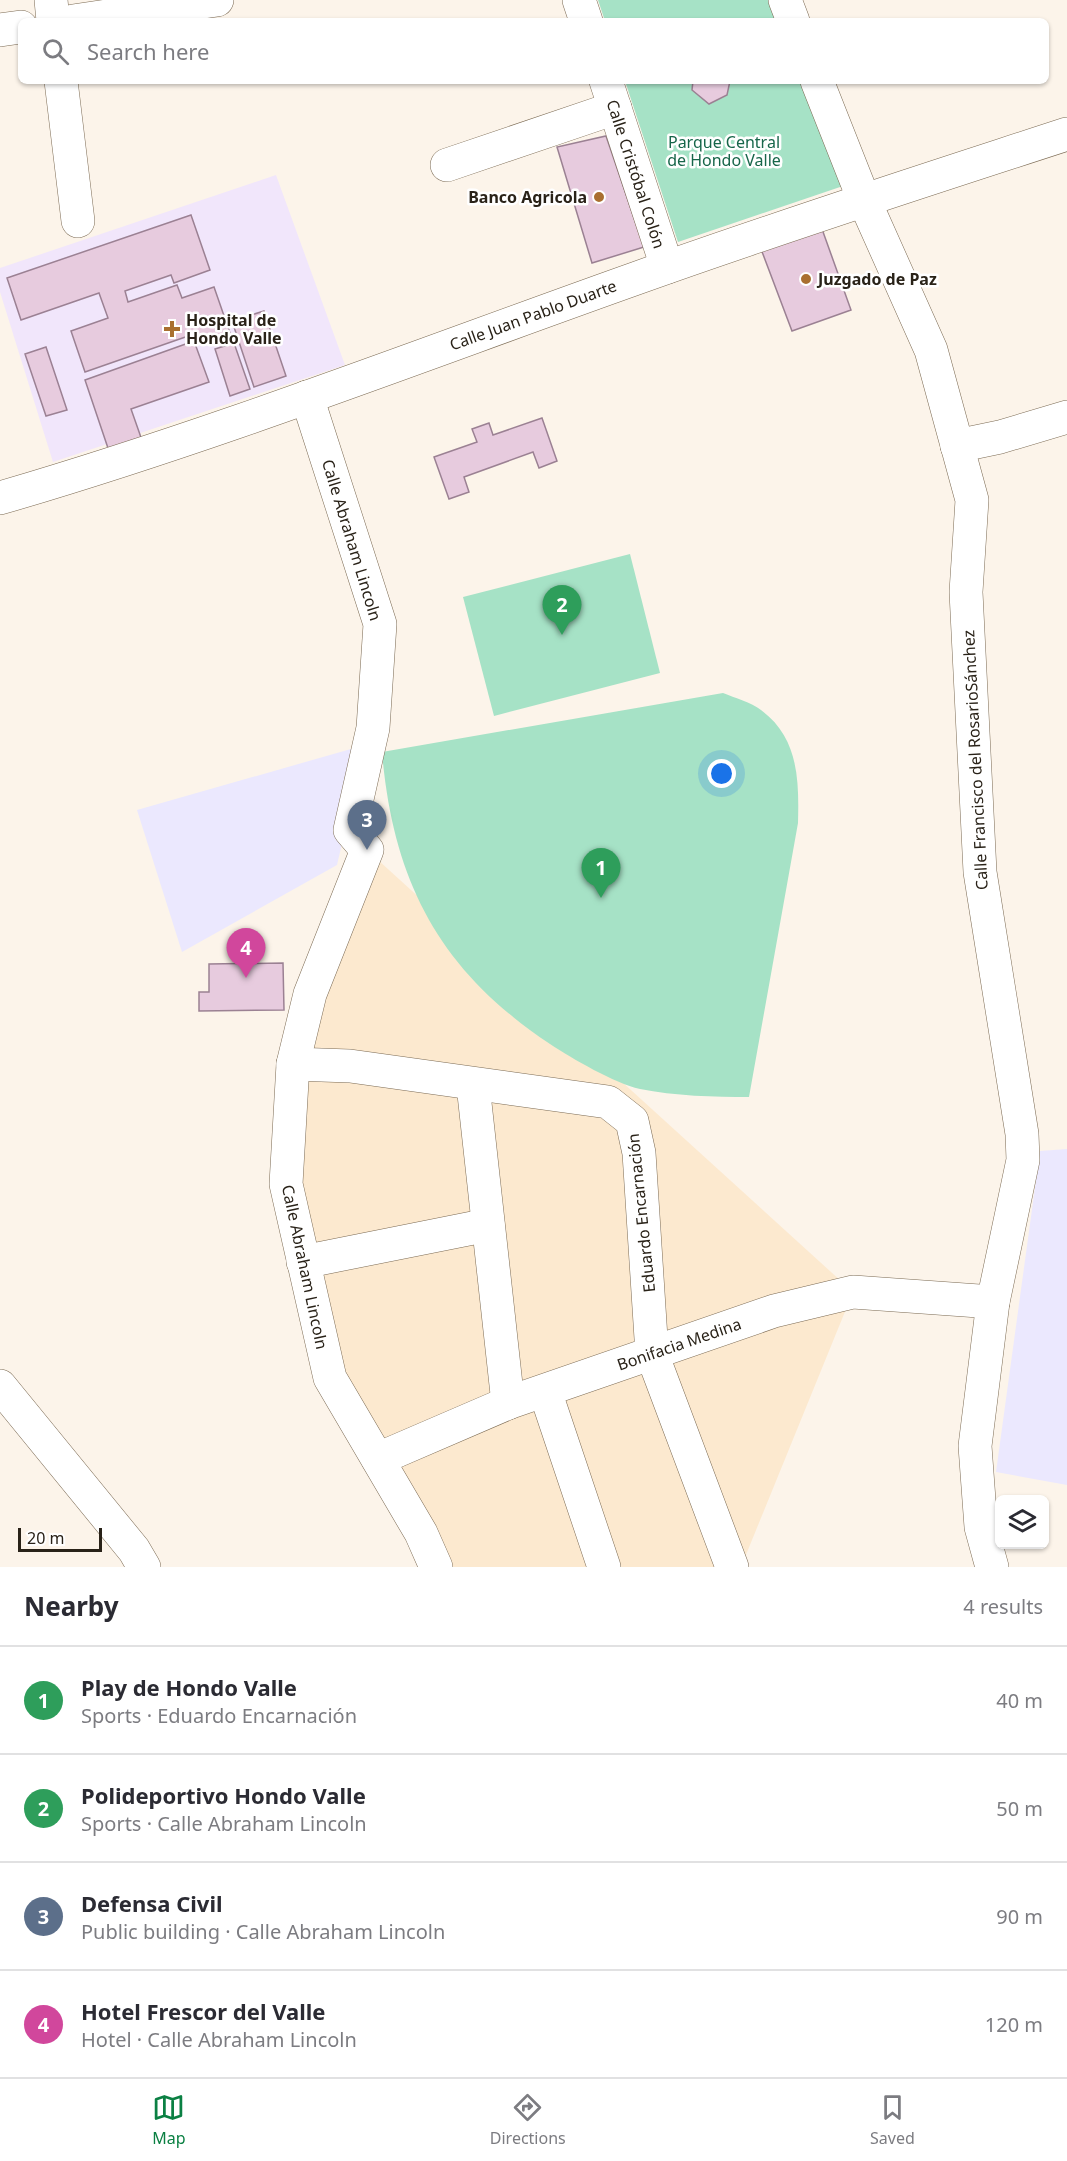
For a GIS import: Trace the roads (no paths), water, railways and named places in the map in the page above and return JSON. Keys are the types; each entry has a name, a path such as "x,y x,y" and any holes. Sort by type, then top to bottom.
{"street":[{"path":"51,0 53,18"},
{"path":"94,18 217,0"},
{"path":"579,0 585,18"},
{"path":"785,0 793,18"},
{"path":"0,30 18,27"},
{"path":"61,84 78,221"},
{"name":"Calle Francisco del RosarioSánchez","path":"818,84 864,200 931,350 972,500 966,592 980,872 1022,1134 1023,1160 993,1302 975,1446 981,1527 992,1567"},
{"path":"447,165 610,95"},
{"name":"Calle Cristóbal Colón","path":"610,95 667,267"},
{"name":"Calle Juan Pablo Duarte","path":"0,498 92,471 307,397 667,267 1067,134"},
{"name":"Calle Abraham Lincoln","path":"307,397 380,624 373,728 350,830 367,850 310,994 293,1064 286,1184 330,1378 421,1533 436,1567"},
{"path":"957,446 1000,437 1067,417"},
{"name":"Eduardo Encarnación","path":"293,1064 350,1066 473,1085 608,1102 632,1121 639,1153 652,1354 732,1567"},
{"path":"473,1085 508,1403"},
{"path":"303,1262 488,1225"},
{"name":"Bonifacia Medina","path":"378,1459 508,1403 774,1311 854,1292 993,1302"},
{"path":"0,1386 134,1550 144,1567"},
{"path":"545,1391 604,1567"}],"place":[{"name":"Banco Agricola","path":"599,197"},
{"name":"Juzgado de Paz","path":"806,279"},
{"name":"Hospital de Hondo Valle","path":"172,329"},
{"name":"Polideportivo Hondo Valle","path":"562,635"},
{"name":"Defensa Civil","path":"367,850"},
{"name":"Play de Hondo Valle","path":"601,898"},
{"name":"Hotel Frescor del Valle","path":"246,978"}],"park label":[{"name":"Parque Central de Hondo Valle","path":"724,151"}]}
